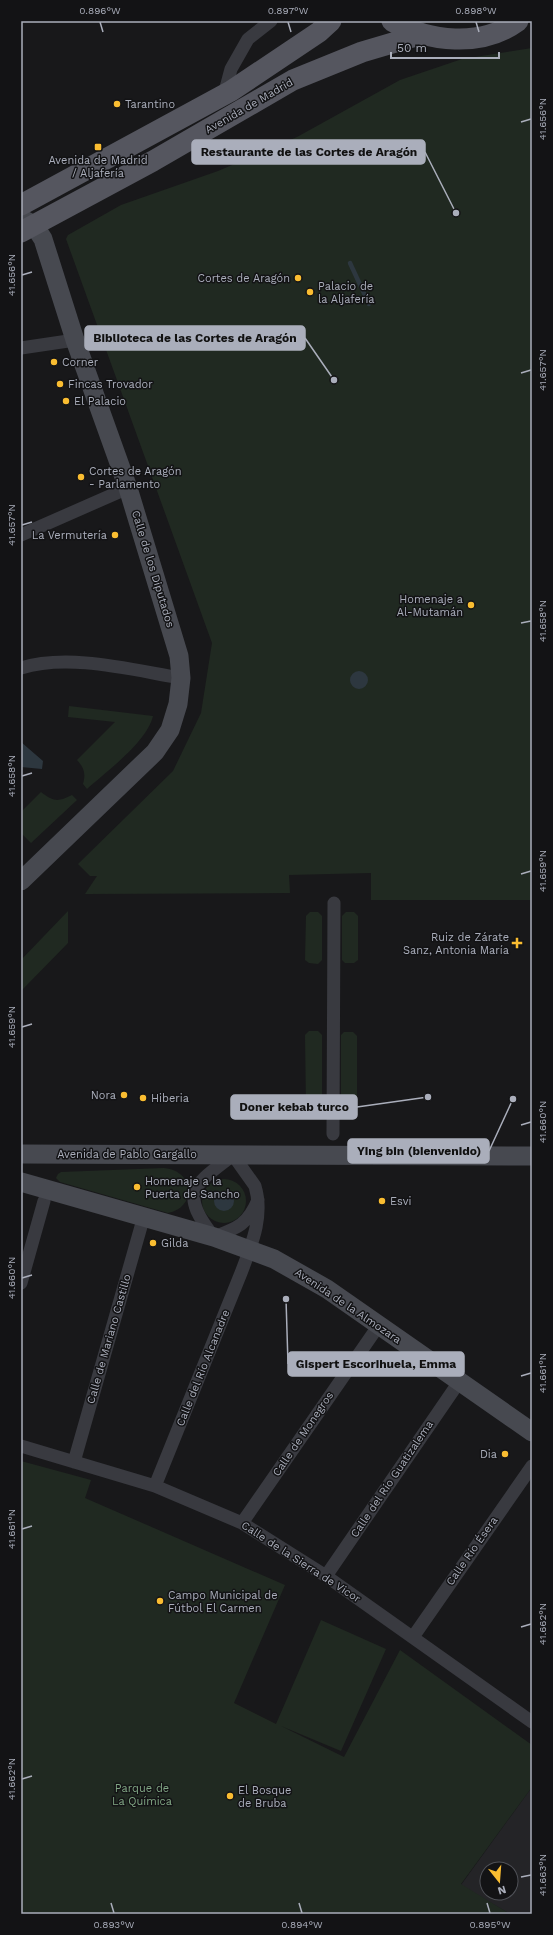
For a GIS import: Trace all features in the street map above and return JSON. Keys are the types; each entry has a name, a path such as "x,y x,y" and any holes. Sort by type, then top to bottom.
{"main road":[{"name":"Avenida de Madrid","path":"21,206 224,95 294,50 320,32 331,21"},
{"path":"392,21 423,34 446,39 475,38 510,25 532,27"},
{"name":"Avenida de Madrid","path":"25,225 153,161 293,80 362,52 423,34"}],"street":[{"name":"Avenida de Madrid","path":"224,95 231,69 248,40 271,21"},
{"name":"Calle de los Diputados","path":"21,881 155,752 170,730 174,719 180,691 181,678 175,642 128,488 75,340 43,239 25,225"},
{"path":"21,348 75,340"},
{"path":"21,535 128,488"},
{"path":"21,668 37,664 58,662 84,664 181,678"},
{"path":"333,1134 334,903"},
{"name":"Avenida de Pablo Gargallo","path":"21,1154 532,1156"},
{"path":"250,1249 258,1220 258,1200 252,1180 232,1155 200,1180 194,1192 194,1207 214,1237 244,1223 250,1217 258,1200"},
{"name":"Avenida de la Almozara","path":"21,1182 214,1237 274,1259 307,1277 532,1432"},
{"path":"21,1283 44,1201"},
{"name":"Calle de Mariano Castillo","path":"74,1462 144,1216"},
{"name":"Calle del Río Alcanadre","path":"155,1486 250,1249"},
{"name":"Calle de Monegros","path":"242,1523 378,1325"},
{"name":"Calle del Río Guatizalema","path":"326,1576 459,1382"},
{"name":"Calle de la Sierra de Vicor","path":"21,1446 155,1486 242,1523 326,1576 532,1722"},
{"name":"Calle Río Ésera","path":"413,1637 532,1466"}],"shaded area":[{"path":"355,671 363,671 368,676 366,687 363,689 355,689 350,684 350,676"},
{"path":"21,742 43,761 42,769 21,767"},
{"path":"224,1191 231,1194 234,1201 231,1208 224,1211 217,1208 214,1201 217,1194"},
{"path":"532,1787 532,1914 510,1914 488,1901 519,1901 519,1861 479,1861 479,1896 461,1885"}],"green space":[{"path":"532,48 532,900 371,900 371,873 289,875 290,893 85,894 97,876 90,876 78,864 173,771 201,713 212,643 66,239 68,235 121,205 218,171 297,137 400,80 462,59"},
{"path":"69,706 153,716 143,736 135,746 87,789 83,784 84,771 77,760 115,722 68,717"},
{"path":"41,792 49,798 56,800 72,795 77,800 31,843 21,833 21,812"},
{"path":"68,911 68,943 23,989 21,989 21,960"},
{"path":"310,912 318,912 322,916 322,960 318,964 309,963 305,960 306,916"},
{"path":"346,912 354,912 358,916 358,960 354,963 345,963 342,960 342,916"},
{"path":"309,1031 318,1031 322,1035 322,1107 318,1111 309,1111 306,1107 305,1035"},
{"path":"344,1032 353,1032 357,1036 357,1107 353,1111 344,1111 341,1107 341,1035"},
{"path":"164,1168 182,1175 187,1182 188,1189 188,1197 184,1204 168,1213 60,1182 56,1178 61,1172"},
{"path":"220,1179 228,1179 240,1185 246,1197 246,1205 240,1217 228,1223 220,1223 208,1217 202,1205 202,1197 208,1185"},
{"name":"Parque de La Química","path":"21,1461 91,1480 85,1498 285,1585 234,1703 276,1724 321,1620 386,1649 341,1751 281,1726 344,1757 400,1650 532,1745 532,1787 461,1884 479,1895 479,1901 489,1901 510,1914 21,1914"}],"waterway":[{"path":"350,263 369,304"}],"place":[{"name":"Tarantino","path":"117,104"},
{"name":"Avenida de Madrid / Aljafería","path":"98,147"},
{"name":"Restaurante de las Cortes de Aragón","path":"456,213"},
{"name":"Cortes de Aragón","path":"298,278"},
{"name":"Palacio de la Aljafería","path":"310,292"},
{"name":"Corner","path":"54,362"},
{"name":"Biblioteca de las Cortes de Aragón","path":"334,380"},
{"name":"Fincas Trovador","path":"60,384"},
{"name":"El Palacio","path":"66,401"},
{"name":"Cortes de Aragón - Parlamento","path":"81,477"},
{"name":"La Vermutería","path":"115,535"},
{"name":"Homenaje a Al-Mutamán","path":"471,605"},
{"name":"Ruiz de Zárate Sanz, Antonia María","path":"517,943"},
{"name":"Nora","path":"124,1095"},
{"name":"Doner kebab turco","path":"428,1097"},
{"name":"Hiberia","path":"143,1098"},
{"name":"Ying bin (bienvenido)","path":"513,1099"},
{"name":"Homenaje a la Puerta de Sancho","path":"137,1187"},
{"name":"Esvi","path":"382,1201"},
{"name":"Gilda","path":"153,1243"},
{"name":"Gispert Escorihuela, Emma","path":"286,1299"},
{"name":"Dia","path":"505,1454"},
{"name":"Campo Municipal de Fútbol El Carmen","path":"160,1601"},
{"name":"El Bosque de Bruba","path":"230,1796"}]}
